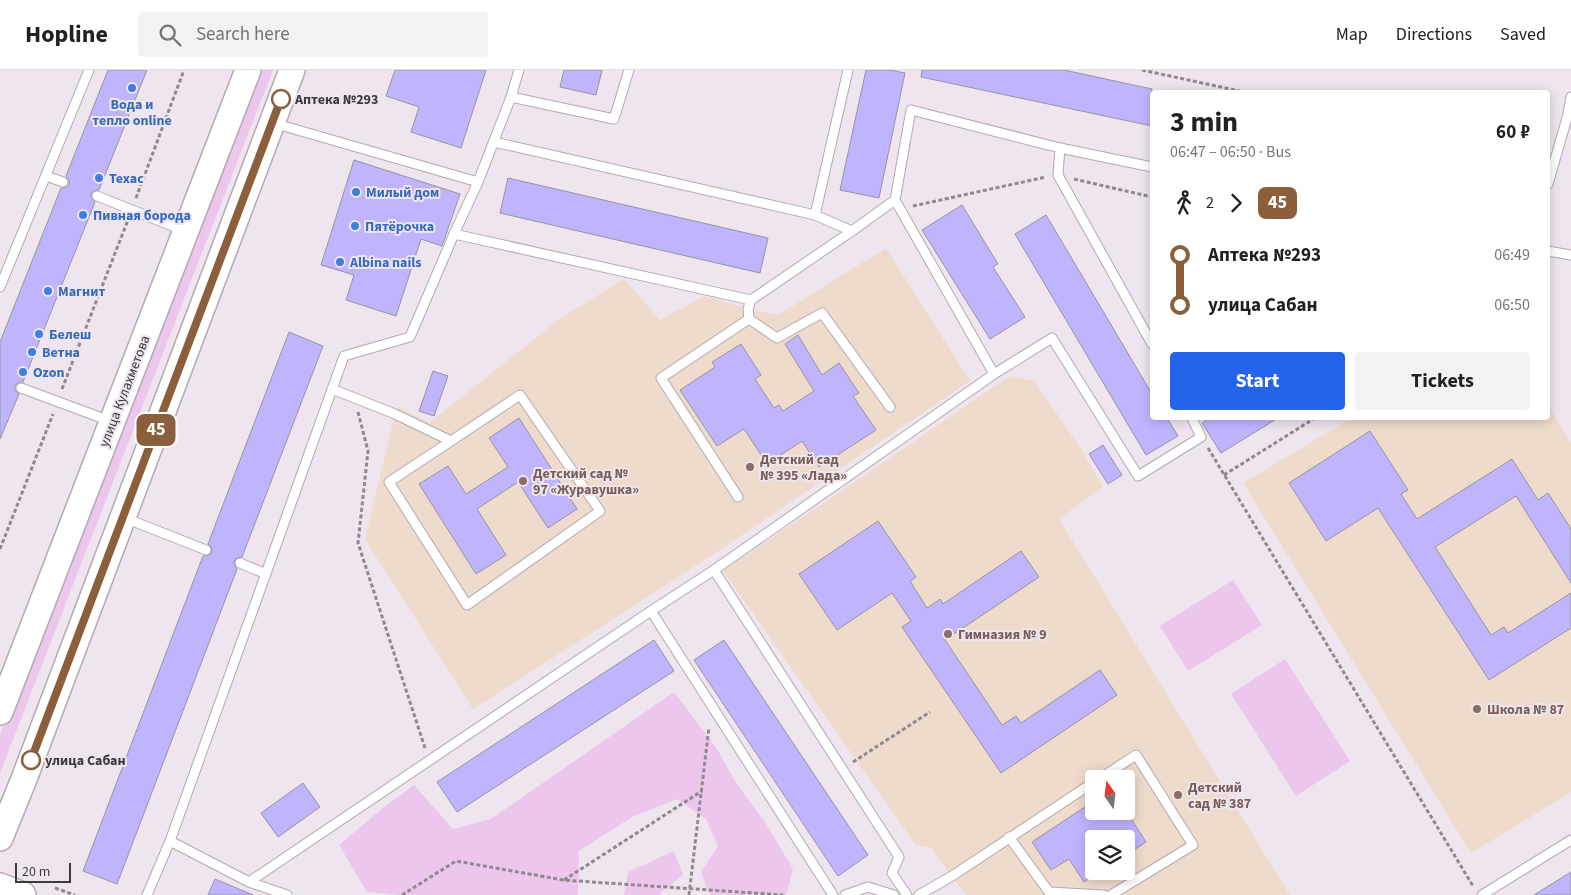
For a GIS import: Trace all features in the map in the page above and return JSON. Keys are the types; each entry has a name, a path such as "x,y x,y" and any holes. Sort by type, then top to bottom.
{"main road":[{"name":"улица Кулахметова","path":"0,712 248,70"},
{"path":"0,838 292,70"},
{"path":"0,886 23,895"}],"lane":[{"path":"0,287 89,70"},
{"path":"148,895 170,841 344,356 410,337 478,182 511,97 519,70"},
{"path":"511,97 614,120 629,70"},
{"path":"815,215 848,70"},
{"path":"1550,177 1571,98"},
{"path":"994,374 896,200 911,110 1060,148 1150,167"},
{"path":"272,123 478,182"},
{"path":"494,142 815,215 852,231"},
{"path":"1060,148 1058,175 1150,340"},
{"path":"46,176 63,182"},
{"path":"97,196 186,231"},
{"path":"749,319 748,309 751,300 896,200"},
{"path":"454,234 751,300"},
{"path":"1550,250 1571,255"},
{"path":"749,319 778,338 822,313 890,407"},
{"path":"738,497 661,378 749,319"},
{"path":"249,882 714,570 994,374 1052,338 1138,476 1201,437 1193,420"},
{"path":"21,388 112,422"},
{"path":"332,389 395,414 451,442"},
{"path":"520,395 600,510 467,605 389,482 451,442 520,395"},
{"path":"123,517 206,550"},
{"path":"240,563 266,574"},
{"path":"714,570 899,857 892,873 907,895"},
{"path":"651,611 833,895"},
{"path":"1111,895 1192,845 1136,755 1113,770"},
{"path":"919,895 952,876 1085,788"},
{"path":"1009,837 1048,892 1104,895"},
{"path":"1482,895 1571,840"},
{"path":"170,841 249,882 287,895"},
{"path":"844,895 868,886 894,895"}],"path":[{"path":"0,549 132,210 184,70"},
{"path":"1142,70 1235,90"},
{"path":"900,209 1058,175 1150,196"},
{"path":"354,397 368,451 358,543 429,760"},
{"path":"1224,475 1312,420"},
{"path":"1201,437 1473,887"},
{"path":"689,895 712,706"},
{"path":"842,769 930,712"},
{"path":"563,880 702,790"},
{"path":"402,895 456,861 563,880 783,895"},
{"path":"55,888 75,895"}],"shaded area":[{"path":"258,70 273,70 0,773 0,735"},
{"path":"886,248 970,381 714,554 473,709 365,539 395,414 399,407 429,423 561,318 624,279 660,320 705,296 748,309 778,315"},
{"name":"Гимназия № 9","path":"1010,376 1034,381 1082,450 1103,487 1059,519 1290,895 966,895 931,848 915,844 723,571"},
{"name":"Школа № 87","path":"1550,409 1571,442 1571,792 1471,853 1243,483 1349,420 1550,420"},
{"path":"1233,580 1262,625 1188,671 1160,626"},
{"path":"1285,659 1350,761 1296,796 1231,694"},
{"path":"674,692 717,749 735,781 765,822 793,869 786,895 710,895 701,872 718,846 706,819 677,799 632,817 579,851 578,895 399,895 367,892 339,845 414,785 453,829 491,819"},
{"path":"674,851 683,875 661,892 661,895 624,895 628,872"}],"building":[{"path":"108,70 147,70 99,190 91,193 91,197 95,202 23,382 15,385 15,390 19,394 0,439 0,342 61,188 69,185 69,180 66,176"},
{"path":"395,70 486,70 461,148 411,132 419,107 386,96"},
{"path":"564,70 602,70 596,95 560,87"},
{"path":"866,70 890,70 905,73 879,198 840,190"},
{"path":"922,70 1064,70 1152,89 1150,90 1150,126 921,77"},
{"path":"354,160 460,194 442,246 421,239 396,316 346,300 354,275 321,265"},
{"path":"508,178 768,238 760,273 500,213"},
{"path":"962,205 998,264 993,267 1025,317 990,339 922,230"},
{"path":"1046,215 1150,391 1150,420 1168,420 1178,436 1146,455 1015,234"},
{"path":"289,332 323,346 242,557 234,561 237,569 117,884 83,871 203,556 209,555 212,552 208,544"},
{"path":"798,335 822,375 839,363 859,393 853,396 876,430 819,467 802,441 767,464 744,429 717,446 680,390 715,367 712,362 741,344 761,375 755,379 774,408 779,405 783,411 814,391 785,344"},
{"path":"433,371 448,376 434,416 419,411"},
{"path":"519,418 577,509 548,528 518,482 477,509 506,555 476,574 419,484 448,466 466,494 508,467 489,438"},
{"path":"1207,420 1275,420 1221,453 1202,423"},
{"path":"1370,431 1408,490 1401,494 1417,519 1512,459 1538,500 1548,493 1571,529 1571,583 1516,496 1435,547 1491,635 1504,627 1508,633 1571,593 1571,628 1489,680 1378,508 1326,541 1289,483"},
{"path":"1103,445 1122,475 1108,484 1089,454"},
{"path":"878,521 916,577 910,581 927,608 940,599 943,604 1021,551 1039,577 945,640 1002,725 1016,716 1021,723 1100,670 1117,695 1001,773 902,627 911,621 892,593 837,630 799,574"},
{"path":"654,640 674,671 457,812 437,782"},
{"path":"724,640 868,855 838,876 694,660"},
{"path":"303,783 320,807 278,837 261,813"},
{"path":"1085,807 1085,820 1132,820 1146,842 1135,849 1135,830 1085,830 1085,880 1087,880 1084,882 1069,859 1051,870 1032,842"},
{"path":"1571,872 1571,895 1534,895"},
{"path":"215,879 253,895 208,895"}],"bus line":[{"name":"45","path":"31,760 281,99"}],"place":[{"name":"Вода и тепло online","path":"132,88"},
{"name":"Аптека №293","path":"281,99"},
{"name":"Техас","path":"99,178"},
{"name":"Милый дом","path":"356,192"},
{"name":"Пивная борода","path":"83,215"},
{"name":"Пятёрочка","path":"355,226"},
{"name":"Albina nails","path":"340,262"},
{"name":"Магнит","path":"48,291"},
{"name":"Белеш","path":"39,334"},
{"name":"Ветна","path":"32,352"},
{"name":"Ozon","path":"23,372"},
{"name":"Детский сад № 395 «Лада»","path":"750,467"},
{"name":"Детский сад № 97 «Журавушка»","path":"523,481"},
{"name":"Гимназия № 9","path":"948,634"},
{"name":"Школа № 87","path":"1477,709"},
{"name":"улица Сабан","path":"31,760"},
{"name":"Детский сад № 387","path":"1178,795"}]}
